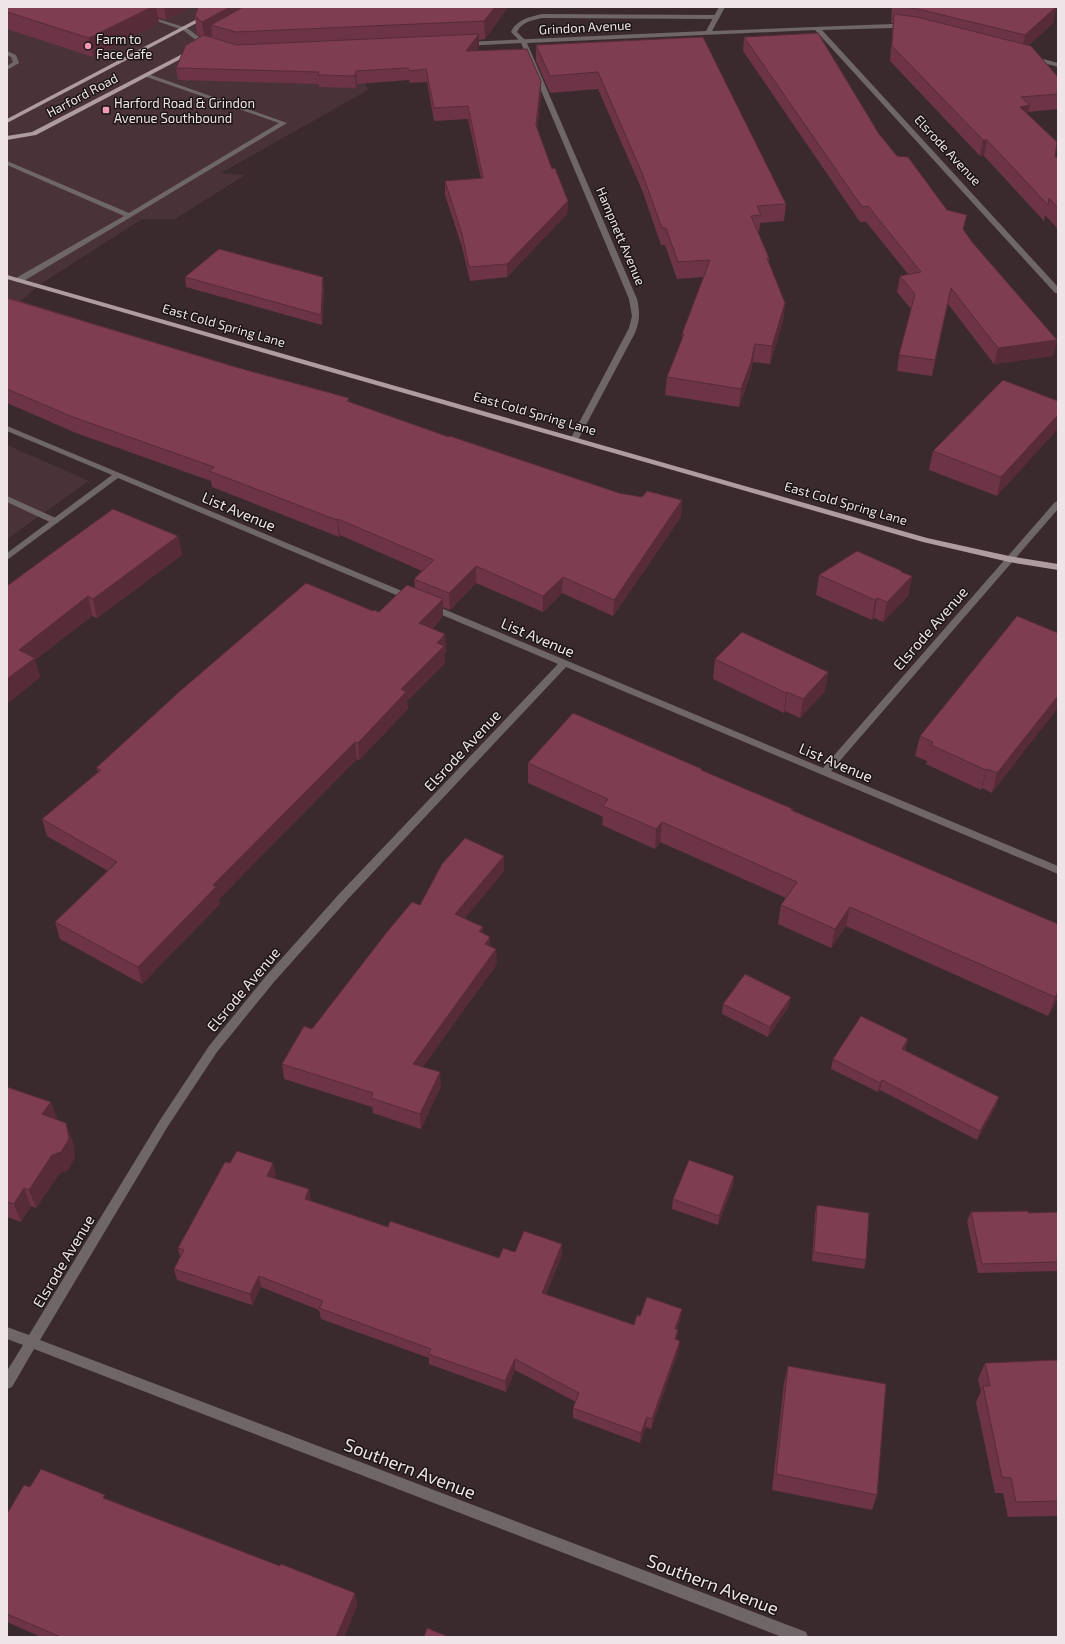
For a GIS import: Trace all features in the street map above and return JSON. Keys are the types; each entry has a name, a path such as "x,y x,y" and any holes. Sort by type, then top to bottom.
{"main road":[{"name":"Harford Road","path":"7,121 224,7"},
{"name":"Harford Road","path":"7,138 34,134 208,44"},
{"name":"East Cold Spring Lane","path":"7,277 575,438 926,540 1009,559 1058,567"}],"street":[{"path":"708,33 722,7"},
{"path":"141,14 184,29 208,44"},
{"name":"Hampnett Avenue","path":"575,438 631,333 636,320 636,310 633,299 586,187 523,41 514,32 515,27 522,22 542,16 717,17"},
{"name":"Grindon Avenue","path":"460,44 817,28 892,26 915,28"},
{"name":"Elsrode Avenue","path":"817,28 1058,291"},
{"path":"7,53 14,56 16,63 7,68"},
{"path":"1028,57 1058,65"},
{"path":"1051,63 1058,57"},
{"path":"19,280 284,123 146,75"},
{"path":"7,163 129,216"},
{"name":"List Avenue","path":"7,428 1058,870"},
{"path":"7,557 118,474"},
{"path":"7,499 55,521"},
{"name":"Elsrode Avenue","path":"825,772 1058,504"},
{"name":"Elsrode Avenue","path":"7,1383 164,1123 213,1049 270,979 344,896 564,663"},
{"name":"Southern Avenue","path":"7,1333 801,1637"}],"shaded area":[{"path":"7,7 452,7 352,48 368,90 221,173 245,175 175,219 142,219 39,285 7,313"},
{"path":"7,445 89,481 7,539"}],"building":[{"path":"7,7 152,7 89,38 7,12"},
{"path":"198,7 230,7 202,22 195,16"},
{"path":"243,7 495,7 484,21 236,32 211,25"},
{"path":"902,7 1056,7 1025,35 918,9"},
{"path":"894,14 917,17 1031,46 1058,77 1058,94 1021,97 1030,105 1020,107 1057,142 1055,157 1058,157 1058,208 1049,198 1048,205 987,140 983,140 892,46"},
{"path":"818,33 879,134 897,156 908,157 947,210 967,215 963,229 972,242 1057,340 998,348 951,288 935,360 899,355 915,294 900,276 921,272 868,206 862,207 744,37"},
{"path":"479,34 466,51 527,49 541,81 536,125 552,169 555,168 568,201 507,264 469,267 462,234 445,181 483,178 468,106 434,108 426,69 409,71 408,68 356,71 355,76 318,75 319,72 176,68 186,45 204,35 237,45"},
{"path":"703,37 786,204 757,206 761,215 751,216 769,258 767,258 785,303 772,346 755,344 751,362 741,389 667,377 710,260 678,262 666,228 662,228 642,173 598,72 550,76 536,45"},
{"path":"219,249 323,277 321,315 185,277"},
{"path":"7,298 239,368 349,398 347,401 449,437 450,436 619,493 642,497 647,491 682,500 614,600 563,577 543,596 476,566 449,593 414,579 434,560 338,519 337,520 209,471 214,467 73,417 7,389"},
{"path":"1003,380 1058,401 1058,415 1001,477 933,451"},
{"path":"113,509 178,536 93,599 88,596 19,650 35,658 7,679 7,586"},
{"path":"857,551 912,576 887,602 877,598 875,600 819,575"},
{"path":"306,583 373,611 379,612 407,585 443,599 419,623 445,634 437,643 444,646 401,689 406,692 358,743 355,742 213,885 216,887 138,967 55,922 117,862 42,819 101,770 96,768 180,691"},
{"path":"1017,616 1058,633 1058,696 997,773 987,769 986,770 931,745 933,742 920,736"},
{"path":"742,632 828,672 803,699 787,692 786,693 715,659"},
{"path":"573,713 793,809 791,810 1058,924 1058,992 1055,997 850,907 835,929 781,905 797,882 662,822 656,829 603,806 608,799 528,763"},
{"path":"465,838 504,856 455,914 483,927 479,931 490,937 485,944 496,949 413,1064 440,1072 420,1114 371,1098 373,1093 282,1064 304,1026 312,1029 412,902 420,905 442,864"},
{"path":"745,974 791,997 770,1027 723,1004"},
{"path":"861,1016 908,1039 902,1049 999,1097 980,1131 882,1080 880,1083 833,1059"},
{"path":"7,1087 51,1102 42,1114 66,1123 69,1139 61,1152 52,1155 29,1190 24,1188 14,1204 7,1202"},
{"path":"237,1151 273,1163 267,1176 309,1189 305,1199 388,1227 390,1221 499,1258 503,1248 515,1252 524,1231 562,1244 542,1293 634,1325 637,1315 640,1316 647,1297 682,1309 675,1329 678,1329 675,1339 680,1341 652,1419 647,1417 641,1433 573,1408 579,1393 515,1359 505,1381 428,1354 431,1349 319,1308 323,1301 259,1276 250,1294 174,1269 184,1250 178,1248 225,1162 230,1163"},
{"path":"689,1160 734,1176 719,1216 673,1199"},
{"path":"817,1205 869,1213 866,1260 814,1252"},
{"path":"1028,1211 1028,1213 1058,1212 1058,1262 982,1264 971,1212"},
{"path":"1057,1360 1058,1501 1016,1502 1011,1478 1002,1477 983,1386 990,1386 985,1363"},
{"path":"788,1366 886,1384 877,1495 776,1474"},
{"path":"41,1469 105,1495 103,1498 355,1593 336,1637 61,1637 7,1614 7,1514 24,1485 30,1487"},
{"path":"427,1628 449,1637 424,1637"}],"place":[{"name":"Farm to Face Cafe","path":"88,46"},
{"name":"Harford Road & Grindon Avenue Southbound","path":"106,110"}]}
